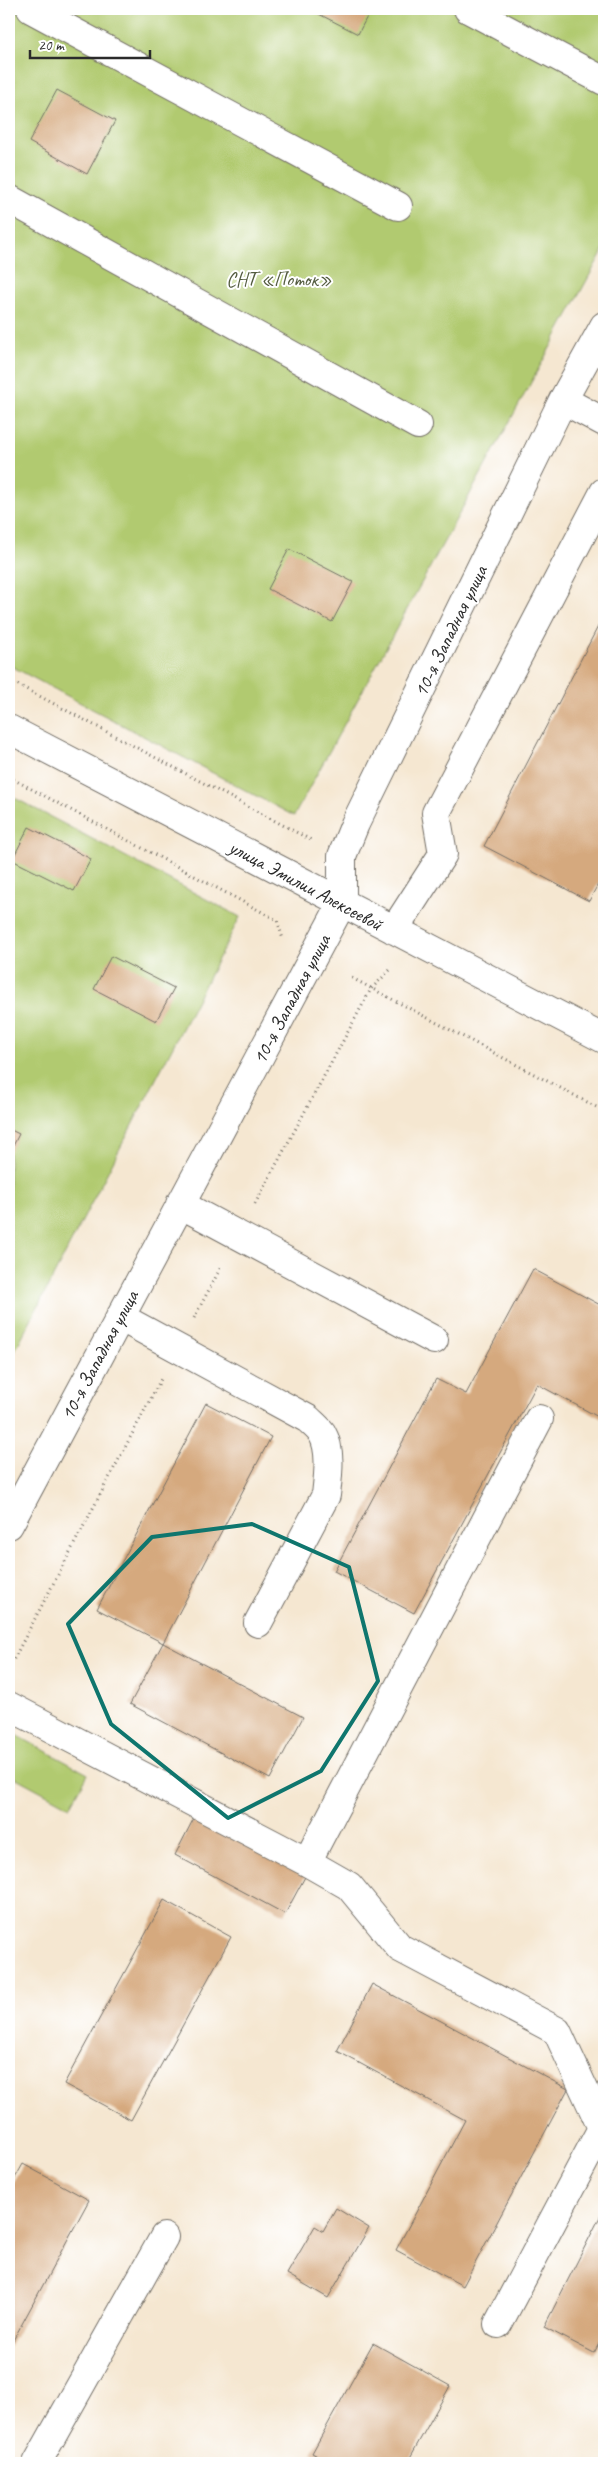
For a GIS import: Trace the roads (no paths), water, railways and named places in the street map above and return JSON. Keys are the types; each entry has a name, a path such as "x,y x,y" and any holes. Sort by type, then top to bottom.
{"street":[{"path":"31,9 398,206"},
{"path":"468,9 604,81"},
{"path":"9,199 418,425"},
{"name":"10-я Западная улица","path":"9,1525 342,903 342,856 355,824 563,400 604,326"},
{"path":"563,400 604,422"},
{"path":"394,930 443,854 436,813 604,492"},
{"name":"улица Эмилии Алексеевой","path":"9,729 394,930 602,1034"},
{"path":"180,1204 434,1340"},
{"path":"120,1317 308,1419 322,1433 327,1459 326,1495 258,1623"},
{"path":"307,1862 539,1419"},
{"path":"9,1706 307,1862 349,1886 400,1948 557,2031 602,2128 498,2324"},
{"path":"37,2463 164,2236"}],"park label":[{"name":"СНТ «Поток»","path":"279,279"}]}
